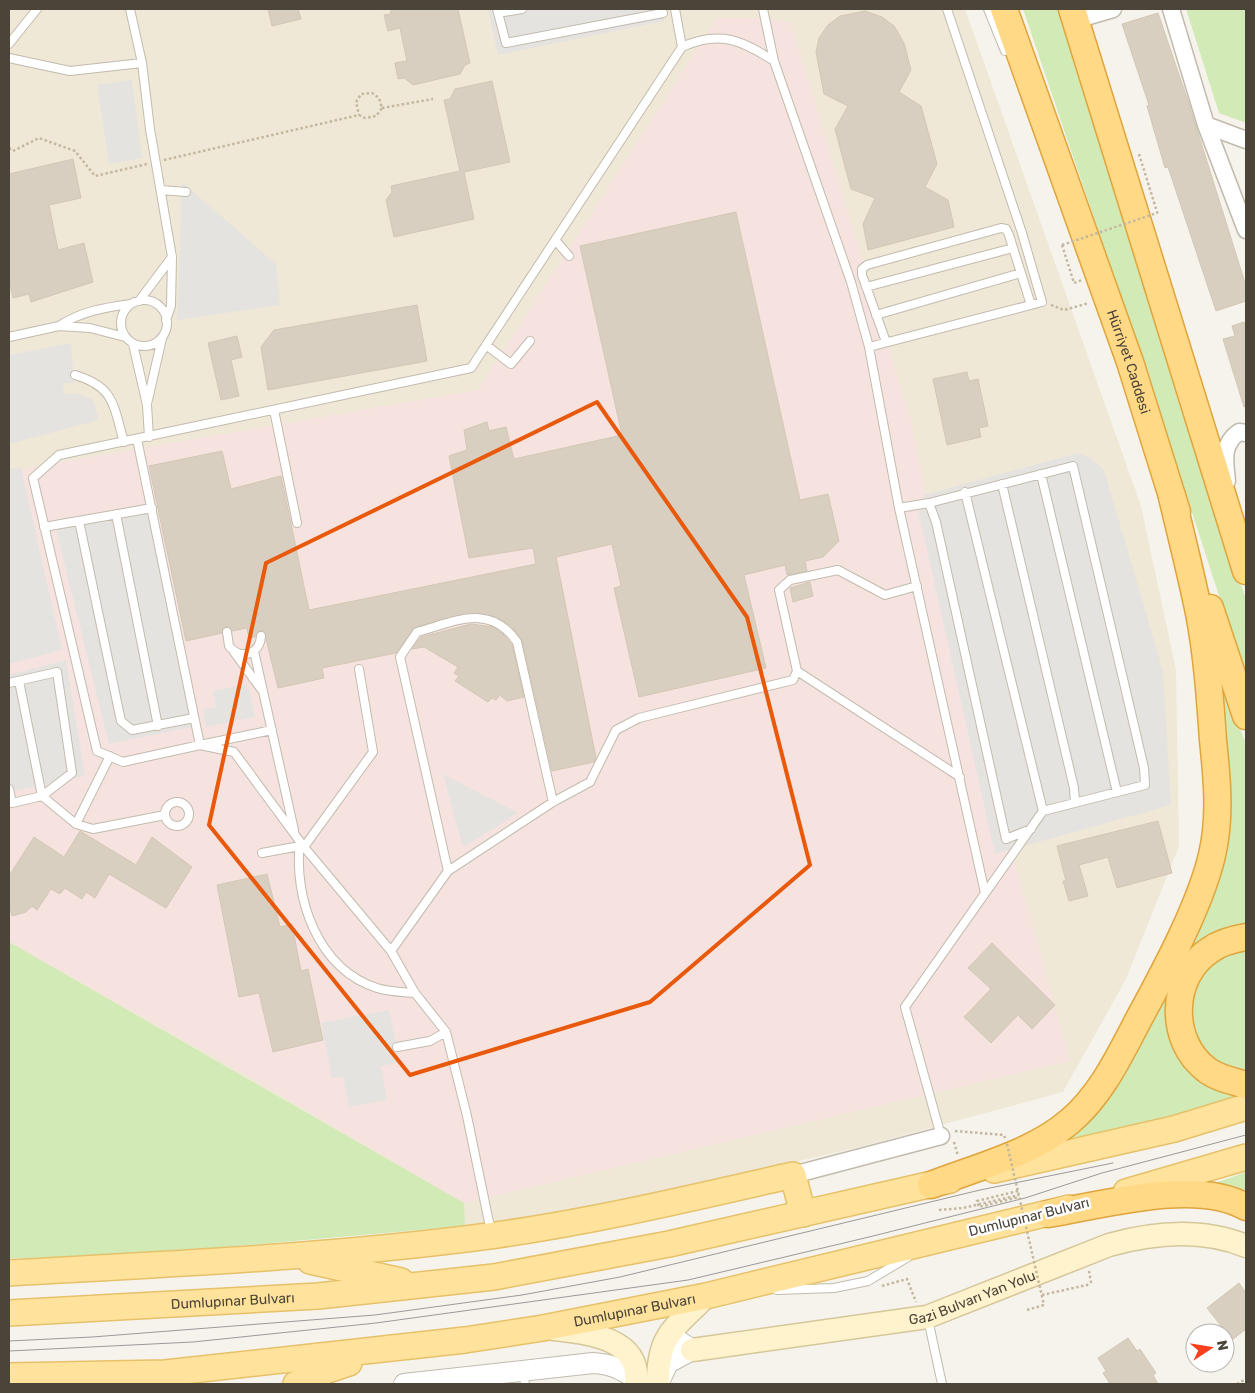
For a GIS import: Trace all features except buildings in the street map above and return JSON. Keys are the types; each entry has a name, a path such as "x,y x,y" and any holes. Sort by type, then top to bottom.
{"highway":[{"name":"Hürriyet Caddesi","path":"1004,9 1130,362 1172,496 1246,716"},
{"path":"1018,9 1130,362"},
{"path":"1070,12 1246,571"},
{"path":"931,1185 1014,1154 1046,1138 1070,1122 1088,1103 1105,1080 1155,989 1194,905 1212,855 1218,801 1209,694 1199,615 1172,496"},
{"path":"1231,523 1246,551"},
{"path":"1246,936 1228,941 1210,950 1194,965 1184,982 1178,1001 1179,1021 1184,1039 1193,1056 1207,1070 1246,1085"},
{"path":"1048,1214 1155,1196 1199,1193 1236,1201 1246,1207"}],"main road":[{"name":"Dumlupınar Bulvarı","path":"9,1313 318,1296 494,1277 620,1253 803,1214 1174,1129 1246,1107"},
{"name":"Dumlupınar Bulvarı","path":"9,1376 165,1373 394,1348 543,1328 717,1293 1048,1214 1246,1157"},
{"path":"9,1273 188,1264 408,1246 492,1235 681,1200 793,1175 803,1214"},
{"name":"Gazi Bulvarı Yan Yolu","path":"692,1350 924,1318 1109,1245 1133,1238 1166,1233 1194,1233 1246,1246"},
{"path":"283,1255 423,1286"},
{"path":"644,1383 664,1339 717,1293"},
{"path":"543,1328 594,1333 612,1340 623,1349 632,1361 644,1383"},
{"path":"296,1384 325,1371 394,1348"}],"street":[{"path":"1070,12 1113,9"},
{"path":"1171,9 1206,126 1246,230"},
{"path":"1206,126 1246,140"},
{"path":"1231,523 1226,464 1228,444 1239,432 1246,433"},
{"path":"793,1175 941,1136"},
{"path":"404,1384 524,1378 593,1363 609,1364 644,1383 668,1363 692,1350 669,1334"}],"lane":[{"path":"9,44 37,9"},
{"path":"130,9 142,63 172,257 171,306 166,320 147,404"},
{"path":"522,9 498,11 506,43 663,13"},
{"path":"675,9 682,48"},
{"path":"763,9 774,61 851,282 869,347 899,508 985,893"},
{"path":"869,347 1042,302 1022,233 947,9"},
{"path":"988,9 1011,63"},
{"path":"272,730 123,762 97,751 33,478 59,455 471,368 682,48 694,42 716,38 734,40 753,47 774,61"},
{"path":"9,58 70,71 142,63"},
{"path":"1037,127 1058,178 1082,227"},
{"path":"161,190 186,192"},
{"path":"886,342 862,275 862,269 866,265 1001,228 1006,229 1031,305"},
{"path":"556,241 570,256"},
{"path":"866,287 1013,248"},
{"path":"140,301 172,257"},
{"path":"876,315 1021,273"},
{"path":"59,326 77,314 140,301 154,302 164,312 166,320"},
{"path":"131,304 122,316 122,330 125,337 133,344 146,346 152,345 162,337"},
{"path":"9,338 59,326 90,328 125,337"},
{"path":"486,345 511,364 530,341"},
{"path":"133,344 147,404 149,437"},
{"path":"75,375 92,380 105,389 111,400 124,442"},
{"path":"274,410 297,523"},
{"path":"137,439 200,745"},
{"path":"899,508 1073,466 1144,768 1145,785 1043,811 905,1007 941,1136"},
{"path":"1041,474 1118,792"},
{"path":"1002,484 1074,788 1075,803"},
{"path":"965,492 1043,811"},
{"path":"929,502 945,560 1006,839 1031,829"},
{"path":"44,527 152,508"},
{"path":"116,514 158,726"},
{"path":"79,521 121,721 132,730 194,718"},
{"path":"391,951 448,871 553,802 590,782 616,730 639,718 793,680 797,671 779,590 790,580 838,570 885,595 917,586"},
{"path":"448,871 400,658 417,632 475,616 488,618 512,635 517,642 553,802"},
{"path":"227,632 226,640 263,693"},
{"path":"232,650 242,654 254,651 260,643 261,636"},
{"path":"254,651 295,835"},
{"path":"359,669 373,752 301,845 297,864 306,912 326,953 344,971 377,988 415,993"},
{"path":"797,671 960,777"},
{"path":"9,683 57,672 72,773 42,796 12,803 9,788"},
{"path":"19,681 42,796 76,824 93,829 165,815"},
{"path":"200,745 234,752 301,845 391,951 415,993 446,1032 467,1116 492,1235"},
{"path":"76,824 110,756"},
{"path":"262,853 301,845"},
{"path":"397,1047 430,1041 446,1032"},
{"path":"924,1318 942,1384"}],"path":[{"path":"359,115 356,102 361,94 372,93 379,98 382,108"},
{"path":"9,148 14,151 39,138 75,150 95,176 359,115 365,118 376,116 382,108 433,99"},
{"path":"1074,283 1062,245 1154,214"},
{"path":"1042,302 1064,310 1091,303"},
{"path":"959,1161 951,1130 1004,1135 1044,1305 1027,1310"},
{"path":"978,1204 977,1201 1017,1195"},
{"path":"939,1210 978,1204 979,1207 1017,1195"},
{"path":"881,1286 907,1278 924,1318"},
{"path":"1042,1295 1087,1285"},
{"path":"1237,1384 1246,1379"}],"highlighted area":[{"path":"597,402 747,617 810,865 650,1002 410,1075 209,825 266,563"}],"shaded area":[{"path":"9,9 965,9 1141,506 1176,670 1179,846 1126,979 1063,1092 856,1148 521,1225 465,1226 9,1262"},
{"path":"488,9 662,9 664,21 498,55"},
{"path":"717,18 766,18 791,23 912,425 962,672 1070,1061 464,1203 227,1064 9,942 9,471 478,390"},
{"path":"132,80 142,158 109,164 97,85"},
{"path":"182,182 276,264 280,305 177,320"},
{"path":"71,343 74,383 63,383 64,394 79,394 93,400 99,420 9,444 9,355"},
{"path":"1078,453 1090,458 1104,470 1163,671 1171,805 995,854 919,514 924,495"},
{"path":"21,467 62,650 9,664 9,469"},
{"path":"152,508 196,726 109,744 56,530"},
{"path":"66,660 85,776 9,792 9,675"},
{"path":"248,684 255,717 206,727 203,709 216,707 213,691"},
{"path":"443,774 518,813 463,848"},
{"path":"389,1010 400,1062 381,1066 387,1100 349,1107 343,1076 332,1078 321,1023"}],"green space":[{"path":"1023,9 1060,9 1246,600 1246,679 1154,395"},
{"path":"1186,9 1246,9 1246,123 1219,113"},
{"path":"1217,667 1246,744 1246,924 1239,924 1219,931 1172,1027 1246,1096 1220,1106 1053,1147 1195,931"},
{"path":"9,942 464,1203 465,1226 99,1258 9,1258"},
{"path":"1246,947 1246,1079 1210,1059 1205,1054 1192,1023 1191,1008 1199,981 1208,969 1231,952"},
{"path":"1246,1172 1246,1197 1207,1186"}],"tram line":[{"path":"9,1351 193,1342 376,1323 688,1280 1025,1198 1102,1173 1246,1135"},
{"path":"9,1341 92,1337 375,1315 522,1295 620,1277 980,1190 1113,1163"}]}
